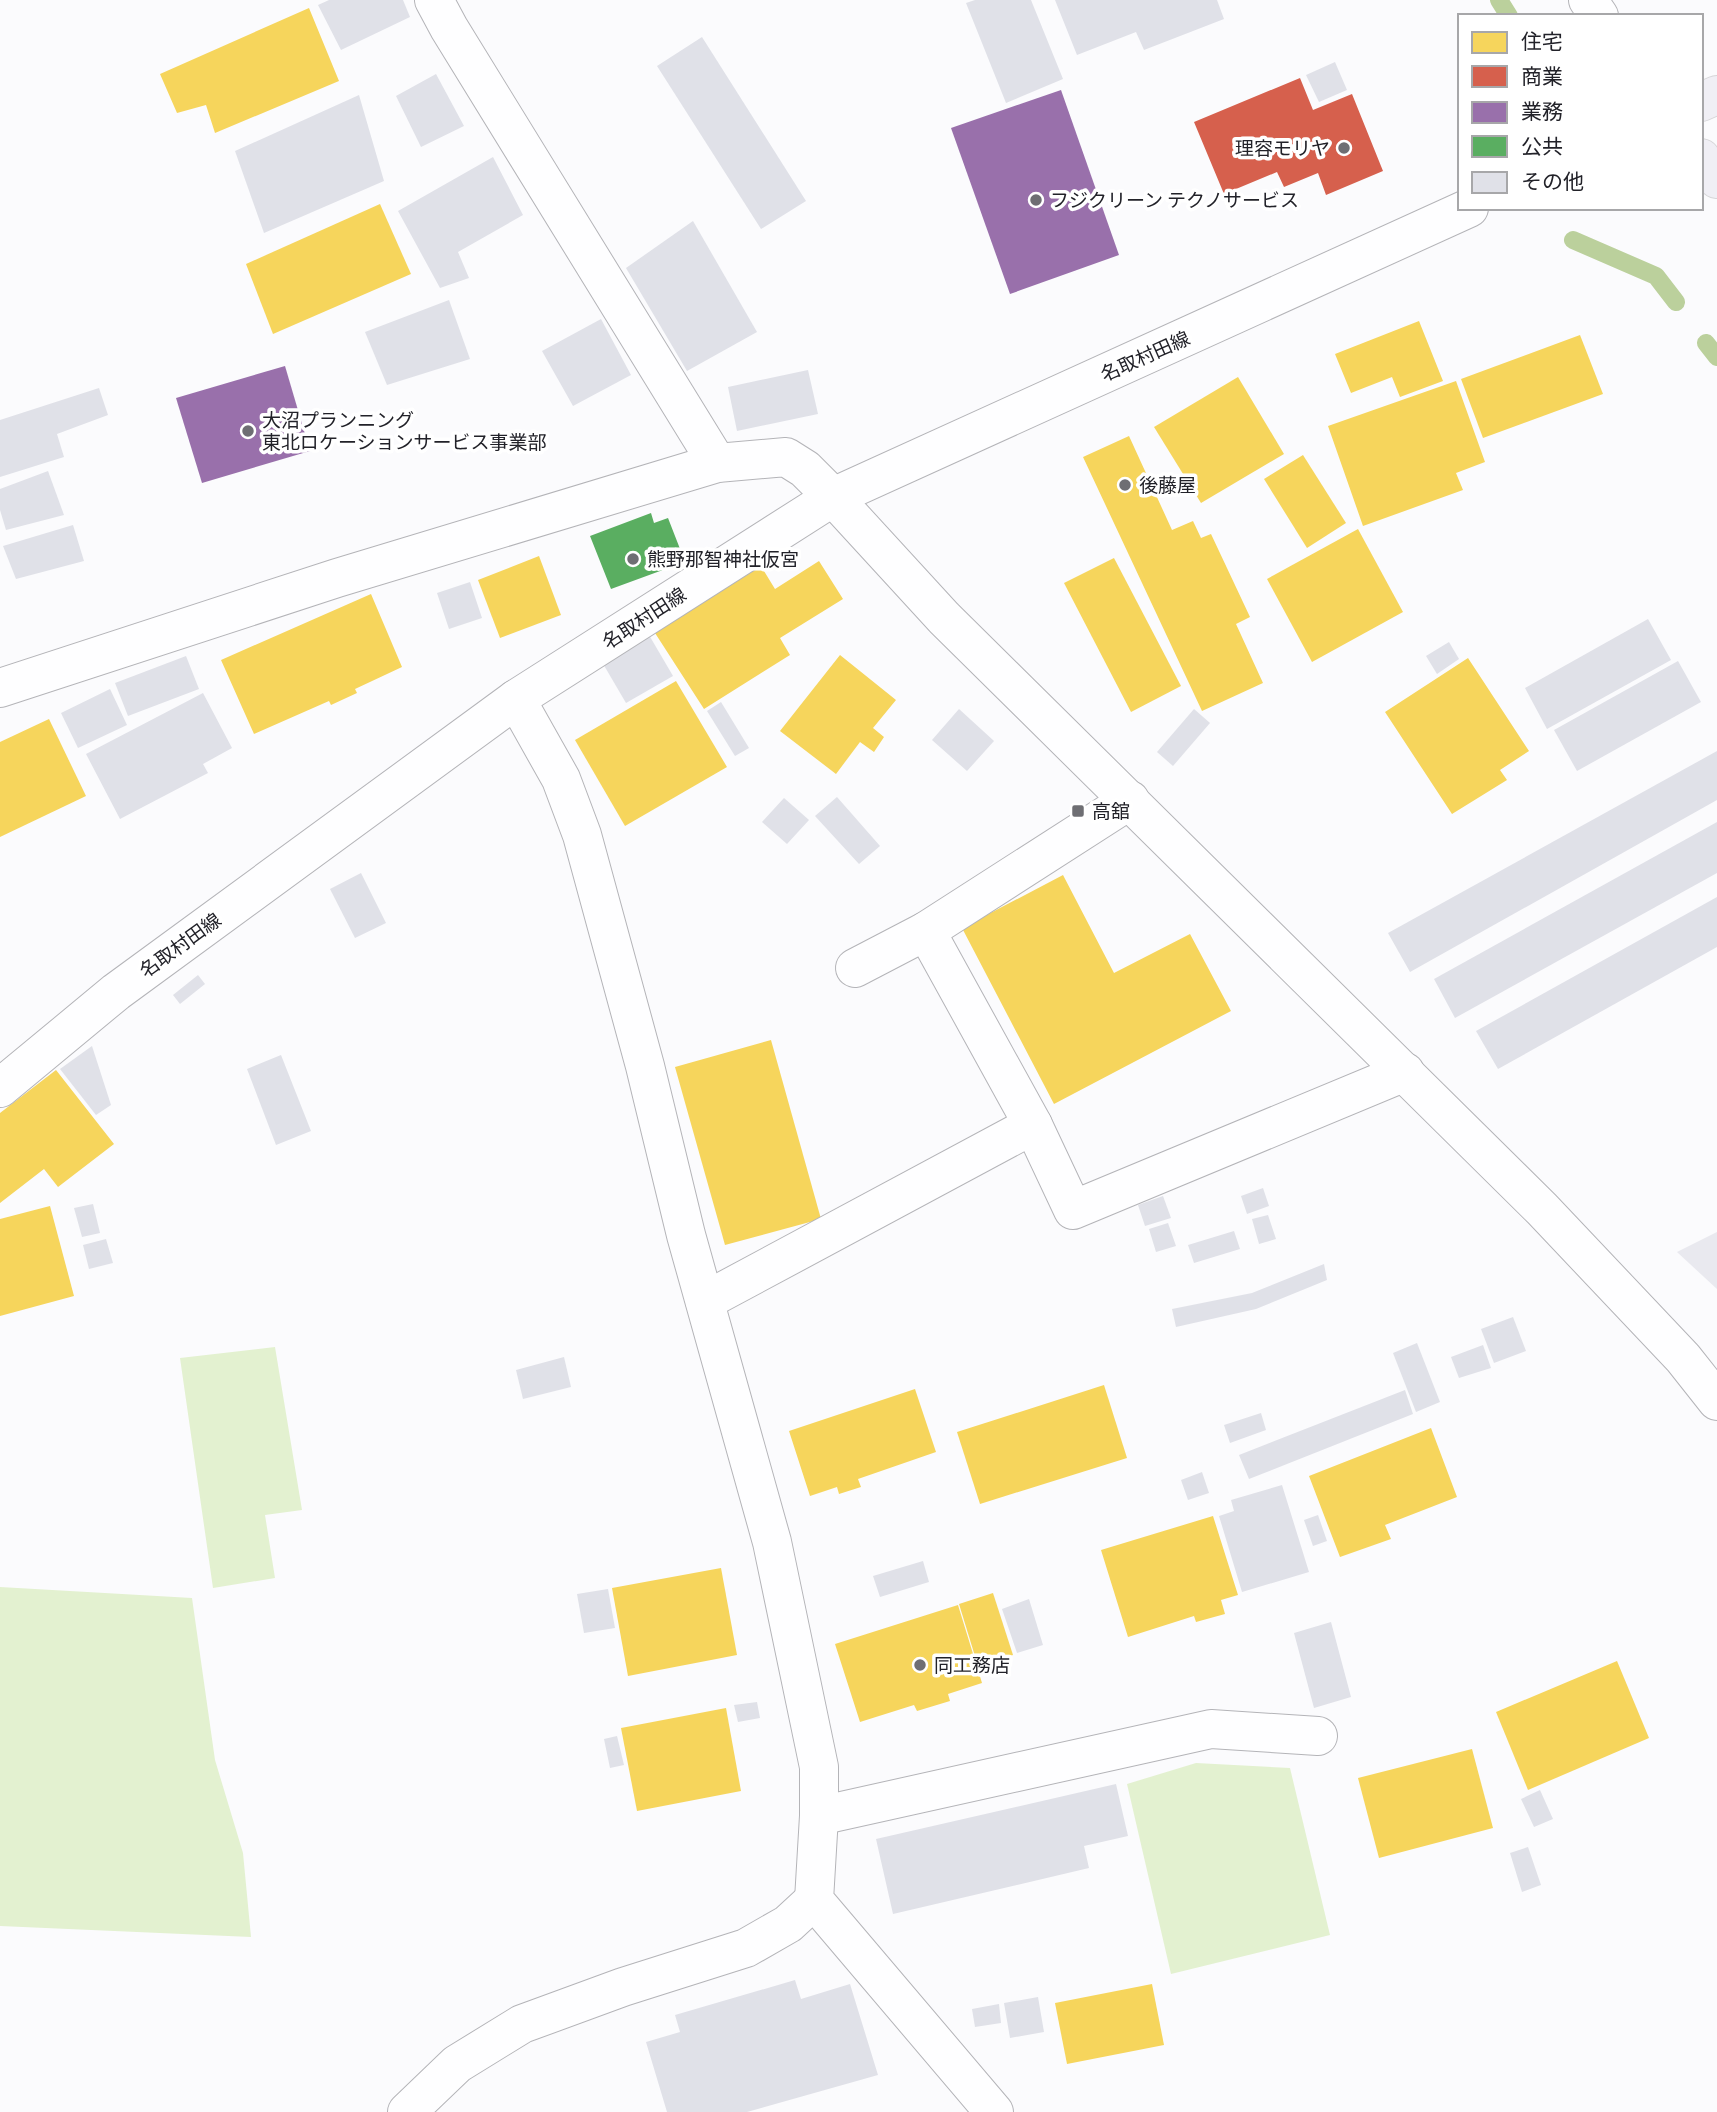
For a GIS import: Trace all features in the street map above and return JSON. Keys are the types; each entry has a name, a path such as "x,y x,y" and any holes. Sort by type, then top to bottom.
{"main road":[{"path":"1703,161 1717,179"}],"street":[{"path":"434,0 717,463"},
{"name":"名取村田線","path":"0,1088 116,992 516,699 833,497 1465,210"},
{"path":"0,688 337,578 717,463 786,457 806,469 944,618 1552,1219 1683,1358 1717,1401"},
{"path":"516,699 561,779 582,835 645,1066 686,1235 772,1542 819,1767 814,1900 994,2112"},
{"path":"855,968 926,931 1130,800"},
{"path":"926,931 1033,1125 1073,1210 1405,1072"},
{"path":"705,1300 1033,1125"},
{"path":"819,1816 1211,1729 1318,1735"},
{"path":"407,2112 457,2064 522,2024 622,1987 746,1948 788,1924 814,1900"}],"shaded area":[{"path":"1717,1232 1717,1289 1677,1252"}],"green space":[{"path":"275,1347 302,1510 265,1515 275,1578 213,1588 180,1358"},
{"path":"0,1587 192,1598 215,1760 243,1853 251,1937 0,1926"},
{"path":"1196,1763 1290,1768 1330,1935 1171,1974 1127,1784"}],"building: 住宅":[{"path":"309,8 339,81 215,133 206,105 177,113 160,74"},
{"path":"380,204 411,274 273,334 246,264"},
{"path":"1419,321 1443,381 1400,397 1392,377 1351,393 1335,354"},
{"path":"1580,335 1603,394 1483,438 1461,379"},
{"path":"1238,377 1284,454 1201,503 1154,427"},
{"path":"1456,381 1485,462 1456,473 1463,490 1363,526 1328,426"},
{"path":"1129,436 1172,530 1193,521 1201,538 1211,534 1250,617 1236,624 1263,683 1202,711 1083,457"},
{"path":"1303,455 1346,523 1307,548 1264,479"},
{"path":"1358,529 1403,612 1312,662 1267,579"},
{"path":"539,556 561,615 500,638 478,580"},
{"path":"1114,558 1181,686 1131,712 1064,583"},
{"path":"819,561 843,599 780,638 790,655 704,709 655,633 761,566 775,589"},
{"path":"371,594 402,667 355,689 357,693 331,705 329,701 254,734 221,660"},
{"path":"840,655 896,700 873,728 884,737 874,752 860,742 836,774 780,731"},
{"path":"1468,658 1529,751 1500,770 1507,780 1452,814 1385,712"},
{"path":"676,681 727,767 625,826 575,740"},
{"path":"49,719 86,796 0,837 0,742"},
{"path":"1063,875 1114,973 1190,934 1231,1011 1054,1104 962,928"},
{"path":"771,1040 821,1219 725,1245 675,1067"},
{"path":"56,1070 114,1144 58,1187 44,1169 0,1203 0,1113"},
{"path":"50,1206 74,1296 0,1316 0,1219"},
{"path":"1104,1385 1127,1458 980,1504 957,1432"},
{"path":"915,1389 936,1452 858,1479 861,1487 839,1494 837,1487 810,1496 789,1431"},
{"path":"1431,1428 1457,1497 1385,1525 1391,1539 1340,1557 1309,1476"},
{"path":"1213,1516 1238,1595 1221,1600 1225,1614 1196,1622 1194,1616 1128,1637 1101,1550"},
{"path":"721,1568 737,1655 628,1676 612,1588"},
{"path":"993,1593 1013,1655 978,1666 959,1604"},
{"path":"958,1605 982,1683 948,1694 950,1701 917,1711 914,1705 860,1722 835,1644"},
{"path":"1617,1661 1649,1738 1528,1790 1496,1712"},
{"path":"726,1708 741,1791 637,1811 621,1728"},
{"path":"1472,1749 1493,1828 1379,1858 1358,1778"},
{"path":"1152,1984 1164,2045 1067,2064 1055,2003"}],"building: 商業":[{"path":"1300,78 1313,110 1352,94 1383,171 1326,195 1318,173 1284,187 1277,172 1224,194 1194,122"}],"building: 業務":[{"path":"1061,90 1119,255 1010,294 951,128"},
{"path":"285,366 310,451 202,483 176,398"}],"building: 公共":[{"path":"651,513 654,523 668,518 682,554 668,559 671,567 611,589 590,536"}],"building: その他":[{"path":"329,0 403,0 410,17 341,50 318,5"},
{"path":"975,0 1031,0 1063,79 1006,103 966,3"},
{"path":"1055,0 1217,0 1224,19 1144,50 1136,32 1077,55"},
{"path":"702,37 806,201 761,229 657,66"},
{"path":"1335,62 1347,90 1319,102 1306,75"},
{"path":"436,74 464,126 421,147 396,96"},
{"path":"359,95 384,181 264,233 235,151"},
{"path":"493,157 523,215 458,252 469,278 440,288 398,211"},
{"path":"693,221 757,332 687,371 626,268"},
{"path":"449,300 470,359 387,385 365,332"},
{"path":"601,319 631,375 573,406 542,351"},
{"path":"808,370 818,414 737,431 728,387"},
{"path":"99,388 108,415 57,434 64,457 0,477 0,420"},
{"path":"48,471 64,515 6,530 0,510 0,489"},
{"path":"73,525 84,561 16,579 3,546"},
{"path":"470,582 482,618 449,629 437,593"},
{"path":"1648,619 1671,660 1547,729 1525,688"},
{"path":"649,635 673,676 626,703 602,662"},
{"path":"1449,642 1459,659 1437,674 1426,656"},
{"path":"186,656 199,689 128,716 115,683"},
{"path":"1678,661 1701,702 1577,771 1554,730"},
{"path":"110,689 127,725 78,748 61,713"},
{"path":"203,693 232,748 203,764 208,773 120,819 86,754"},
{"path":"721,702 749,748 735,756 707,711"},
{"path":"959,709 994,741 967,771 932,740"},
{"path":"1194,709 1210,723 1173,766 1157,752"},
{"path":"1717,751 1717,800 1410,972 1388,933"},
{"path":"837,797 880,846 859,864 815,816"},
{"path":"784,798 809,820 787,844 762,822"},
{"path":"1717,822 1717,873 1455,1018 1434,979"},
{"path":"361,873 386,923 355,938 330,889"},
{"path":"1717,897 1717,947 1498,1069 1476,1031"},
{"path":"198,975 205,984 180,1004 173,995"},
{"path":"92,1046 111,1105 96,1115 60,1069"},
{"path":"281,1055 311,1131 276,1145 247,1069"},
{"path":"1263,1188 1269,1206 1247,1214 1241,1196"},
{"path":"1163,1196 1171,1218 1145,1226 1138,1205"},
{"path":"93,1204 100,1233 82,1237 74,1208"},
{"path":"1268,1215 1276,1239 1259,1244 1252,1219"},
{"path":"1168,1223 1176,1246 1156,1252 1149,1229"},
{"path":"1234,1231 1240,1249 1194,1263 1188,1245"},
{"path":"106,1239 113,1263 89,1269 83,1245"},
{"path":"1324,1264 1327,1280 1256,1309 1176,1327 1172,1309 1252,1293"},
{"path":"1513,1317 1526,1351 1494,1363 1481,1329"},
{"path":"1417,1343 1440,1402 1416,1412 1393,1353"},
{"path":"1483,1345 1491,1368 1459,1378 1451,1357"},
{"path":"564,1357 571,1387 523,1399 516,1370"},
{"path":"1405,1390 1413,1414 1249,1479 1239,1455"},
{"path":"1261,1413 1266,1430 1230,1443 1224,1425"},
{"path":"1202,1472 1209,1493 1188,1500 1181,1480"},
{"path":"1282,1485 1309,1572 1242,1592 1219,1516 1234,1511 1231,1500"},
{"path":"1318,1515 1327,1541 1313,1546 1304,1520"},
{"path":"923,1561 929,1582 880,1597 873,1576"},
{"path":"608,1589 615,1628 584,1633 577,1594"},
{"path":"1029,1599 1043,1645 1017,1653 1002,1609"},
{"path":"1331,1622 1351,1697 1314,1708 1294,1633"},
{"path":"757,1702 760,1718 738,1722 734,1705"},
{"path":"617,1736 624,1765 610,1768 604,1739"},
{"path":"1116,1784 1128,1836 1084,1846 1089,1868 893,1914 876,1839"},
{"path":"1540,1790 1553,1819 1534,1827 1521,1799"},
{"path":"1528,1847 1541,1885 1522,1892 1510,1853"},
{"path":"795,1980 801,1999 850,1984 878,2075 747,2112 667,2112 646,2042 680,2032 675,2015"},
{"path":"1038,1997 1044,2032 1010,2038 1004,2003"},
{"path":"999,2004 1001,2023 975,2027 972,2009"}],"waterway":[{"path":"1499,0 1508,14"},
{"path":"1573,240 1656,276 1676,302"},
{"path":"1706,343 1717,357"}],"place":[{"name":"理容モリヤ","path":"1344,148"},
{"name":"フジクリーン テクノサービス","path":"1036,200"},
{"name":"大沼プランニング 東北ロケーションサービス事業部","path":"248,431"},
{"name":"後藤屋","path":"1125,485"},
{"name":"熊野那智神社仮宮","path":"633,559"},
{"name":"高舘","path":"1078,811"},
{"name":"同工務店","path":"920,1665"}]}
